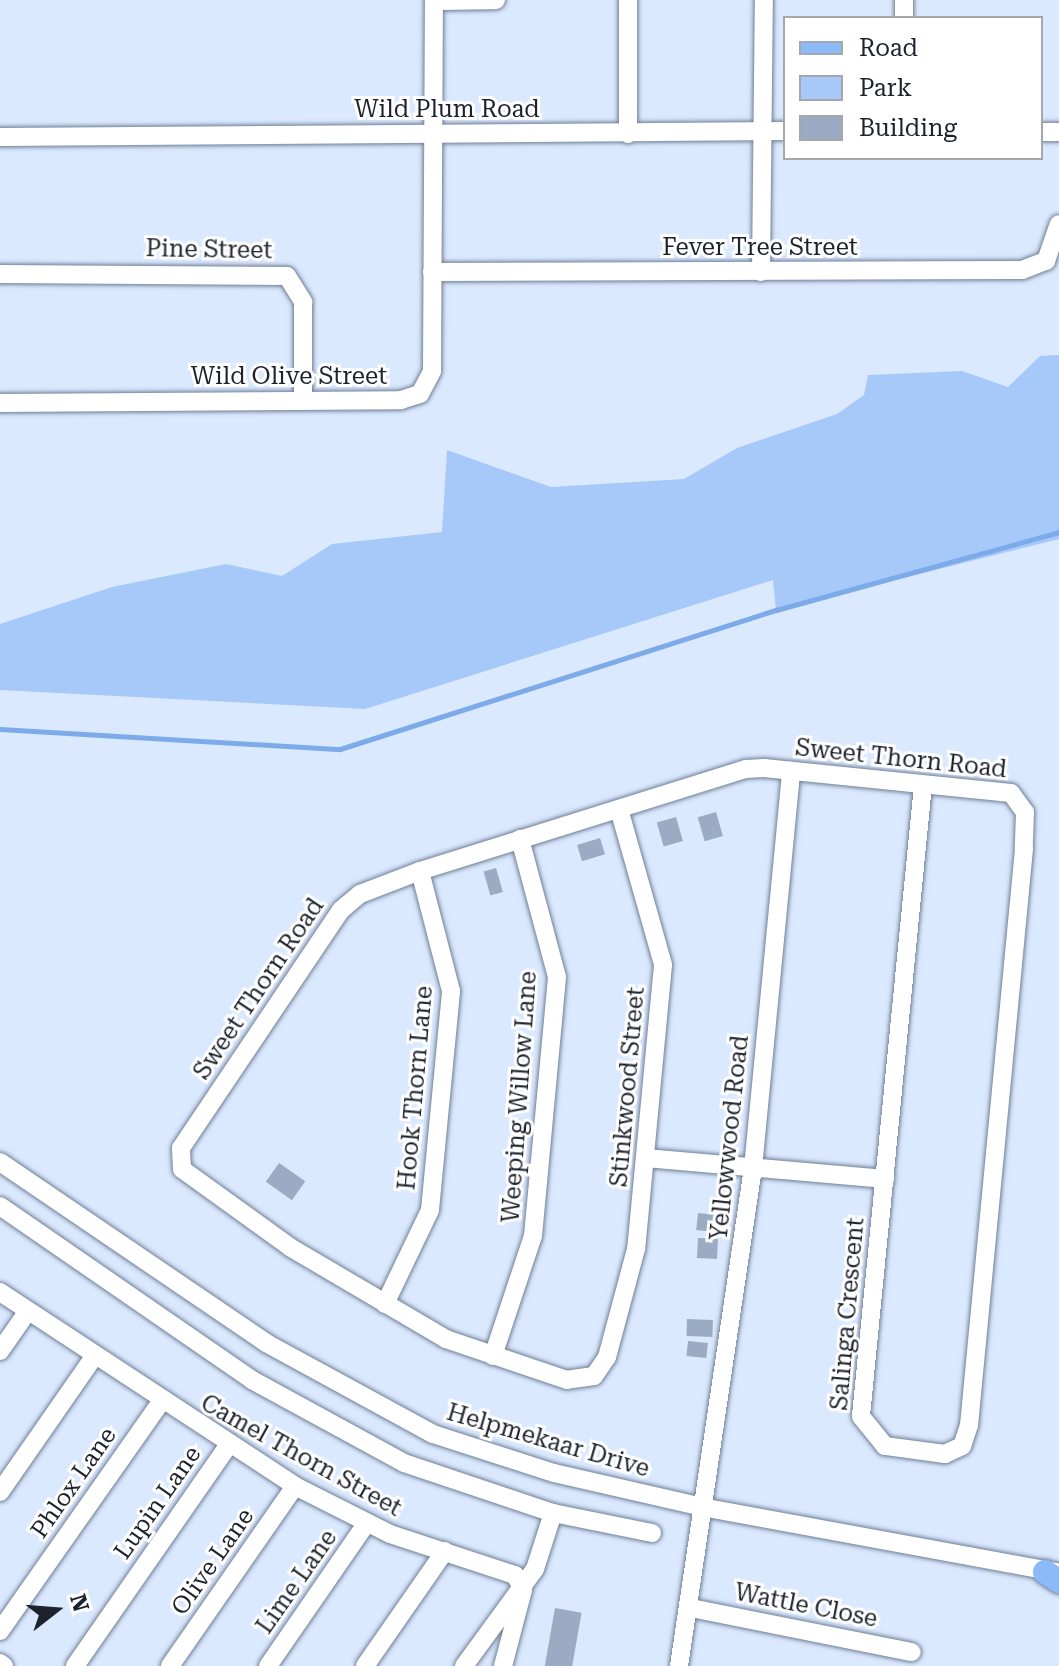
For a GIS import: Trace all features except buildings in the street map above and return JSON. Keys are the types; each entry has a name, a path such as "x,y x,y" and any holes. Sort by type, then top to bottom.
{"street":[{"path":"434,0 496,0"},
{"name":"Wild Olive Street","path":"0,403 303,401 420,394 432,371 434,0"},
{"path":"628,0 628,134"},
{"path":"761,272 764,0"},
{"name":"Wild Plum Road","path":"0,137 783,131"},
{"name":"Fever Tree Street","path":"432,272 1022,270 1046,261 1059,224"},
{"name":"Pine Street","path":"0,274 287,276 303,302 303,401"},
{"name":"Sweet Thorn Road","path":"601,1370 567,1380 493,1356 385,1304 186,1176 180,1155 341,910 420,871 746,769 1011,793 1025,812 1024,849"},
{"name":"Yellowwood Road","path":"679,1666 707,1508 753,1168 791,771"},
{"name":"Salinga Crescent","path":"923,785 861,1422 885,1446 945,1454 962,1446 969,1425 1024,849"},
{"name":"Stinkwood Street","path":"601,1370 635,1256 663,965 619,809"},
{"name":"Weeping Willow Lane","path":"493,1356 533,1236 557,977 520,839"},
{"name":"Hook Thorn Lane","path":"385,1304 430,1210 451,991 420,871"},
{"path":"646,1158 885,1179"},
{"name":"Helpmekaar Drive","path":"0,1162 266,1343 390,1415 476,1451 707,1508 1056,1574"},
{"path":"0,1206 290,1403 404,1463 553,1513 652,1533"},
{"name":"Camel Thorn Street","path":"0,1292 160,1403 295,1486 366,1524 508,1571 522,1584"},
{"path":"0,1351 28,1311"},
{"path":"0,1492 93,1358"},
{"name":"Phlox Lane","path":"0,1631 160,1403"},
{"name":"Lupin Lane","path":"75,1666 227,1447"},
{"name":"Olive Lane","path":"170,1666 295,1486"},
{"path":"464,1666 539,1559 553,1513"},
{"name":"Lime Lane","path":"268,1666 366,1524"},
{"path":"365,1666 445,1551"},
{"path":"503,1666 522,1584"},
{"name":"Wattle Close","path":"691,1608 912,1652"}],"green space":[{"path":"1059,355 1059,539 776,610 773,580 365,709 0,690 0,624 112,587 226,564 282,576 332,544 442,532 447,450 551,487 684,479 737,448 837,414 864,395 868,375 962,371 1008,387 1040,356"}],"waterway":[{"path":"0,729 340,749 776,610 1059,532"}]}
